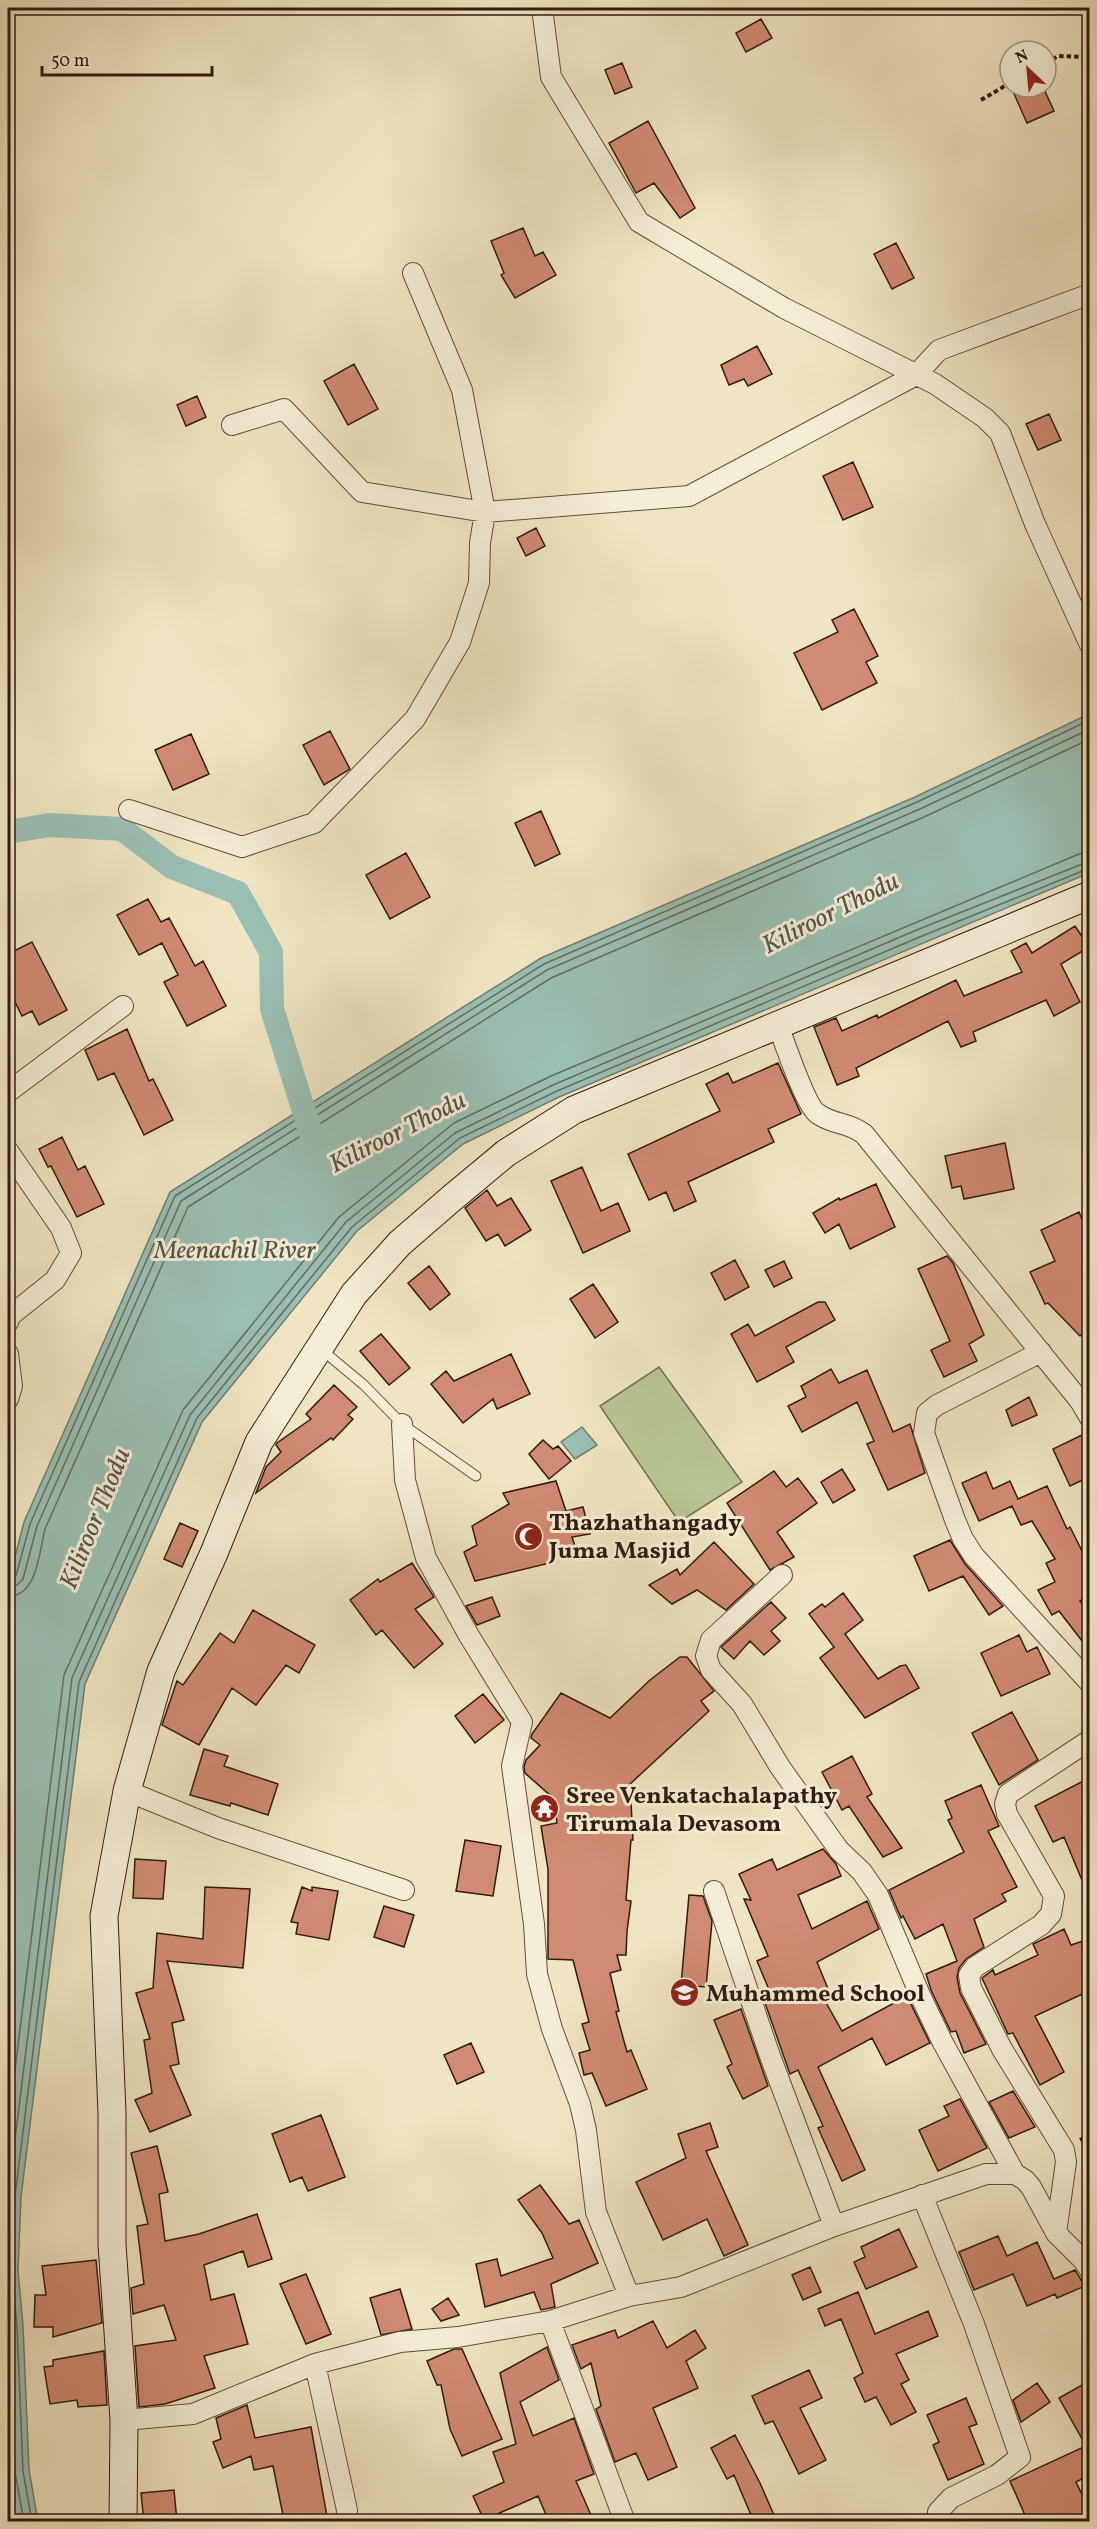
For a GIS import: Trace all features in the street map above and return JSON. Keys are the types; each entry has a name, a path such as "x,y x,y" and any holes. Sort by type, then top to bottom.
{"main road":[{"path":"123,2522 124,2420 112,2244 112,2113 104,1916 127,1791 161,1671 214,1553 258,1442 354,1294 400,1243 506,1153 574,1110 1089,895"}],"street":[{"path":"542,8 551,77 639,222 784,308 935,384 985,418 1000,433 1035,524 1089,645"},
{"path":"129,810 242,847 314,823 350,789 415,719 460,642 479,583 480,543 485,512 462,390 413,273"},
{"path":"232,424 284,409 362,492 485,512 689,496 916,375 939,350 1089,294"},
{"path":"8,1092 123,1006"},
{"path":"778,1025 814,1112 833,1124 851,1124 864,1134 1080,1401 1089,1418"},
{"path":"8,1151 61,1228 71,1253 55,1280 10,1316 8,1322"},
{"path":"1041,1352 937,1405 927,1413 924,1433 955,1520 974,1556 1089,1683"},
{"path":"8,1354 12,1386 8,1400"},
{"path":"402,1424 405,1480 426,1558 468,1634 522,1722 512,1766 534,1924 537,1974 552,2029 579,2104 597,2212 629,2296"},
{"path":"782,1575 711,1640 706,1656 711,1670 742,1704 786,1776 839,1850 862,1872 878,1895 933,2023 1015,2174 1031,2187 1056,2233 1083,2260 1089,2270"},
{"path":"1056,2233 1066,2162 1064,2150 1002,2049 971,1988 969,1975 975,1967 1041,1925 1051,1914 1054,1896 1008,1814 1005,1804 1008,1794 1089,1740"},
{"path":"127,1791 218,1828 404,1890"},
{"path":"714,1892 770,2056 834,2226"},
{"path":"124,2420 193,2414 315,2364 400,2342 458,2337 550,2321 629,2296 681,2287 834,2226 922,2195 986,2174 1015,2174"},
{"path":"922,2195 974,2324 1020,2457 997,2475 951,2498 938,2512 941,2522"},
{"path":"550,2321 625,2522"},
{"path":"315,2364 347,2510 346,2522"}],"lane":[{"path":"320,1349 364,1385 402,1424 476,1476"}],"path":[{"path":"1058,56 1089,57"},
{"path":"981,100 998,90"}],"green space":[{"path":"659,1367 742,1482 679,1522 600,1406"}],"water":[{"name":"Meenachil River","path":"1089,714 1089,873 559,1097 463,1144 357,1231 202,1422 85,1684 21,2197 18,2271 23,2326 29,2470 38,2521 8,2521 8,1584 24,1522 170,1192 541,958 915,797"},
{"path":"582,1427 597,1445 575,1459 561,1442"}],"building":[{"path":"761,19 772,38 746,52 736,33"},
{"path":"622,63 632,87 615,94 605,70"},
{"path":"1016,99 1048,99 1054,111 1027,123"},
{"path":"648,121 695,208 680,218 654,183 636,193 609,143"},
{"path":"523,228 535,256 543,252 556,275 515,298 501,275 504,273 491,241"},
{"path":"896,243 914,278 892,289 874,254"},
{"path":"757,346 772,374 748,386 744,379 729,385 721,365"},
{"path":"354,364 378,409 348,425 324,381"},
{"path":"197,396 206,417 186,426 177,405"},
{"path":"1049,414 1061,440 1038,450 1026,424"},
{"path":"853,462 873,507 843,520 823,476"},
{"path":"536,528 545,546 526,556 517,538"},
{"path":"854,609 878,656 866,662 877,683 822,710 794,653 838,632 832,620"},
{"path":"330,731 350,769 324,785 303,745"},
{"path":"191,734 209,774 173,790 155,750"},
{"path":"541,811 560,854 535,866 515,823"},
{"path":"406,853 430,897 390,919 366,875"},
{"path":"148,899 161,922 169,918 195,966 203,961 226,1006 187,1026 164,982 178,975 162,943 139,955 117,915"},
{"path":"1075,926 1089,947 1061,964 1080,1002 1054,1016 1046,1000 973,1032 976,1041 961,1047 948,1021 856,1068 859,1076 837,1085 814,1027 836,1018 842,1031 877,1015 878,1018 956,980 964,996 1022,972 1011,951 1026,943 1032,953"},
{"path":"32,942 67,1010 39,1025 32,1011 22,1016 8,988 8,954"},
{"path":"127,1029 149,1081 153,1079 173,1120 144,1135 114,1073 98,1080 85,1050"},
{"path":"778,1063 801,1114 768,1129 774,1142 688,1182 696,1201 674,1211 666,1192 649,1200 628,1154 720,1111 706,1084 728,1073 733,1083"},
{"path":"62,1137 78,1170 85,1166 104,1204 77,1217 51,1166 48,1167 39,1149"},
{"path":"1005,1143 1014,1189 964,1199 961,1186 952,1188 945,1156"},
{"path":"582,1167 601,1211 618,1203 630,1231 583,1253 551,1181"},
{"path":"876,1184 895,1227 850,1249 839,1224 825,1233 813,1213 839,1198 840,1200"},
{"path":"487,1190 497,1206 511,1198 531,1230 505,1246 498,1234 486,1241 465,1208"},
{"path":"1079,1212 1089,1236 1089,1327 1080,1336 1048,1303 1045,1304 1030,1272 1055,1261 1041,1230"},
{"path":"947,1256 953,1263 984,1335 969,1344 977,1361 944,1377 931,1350 950,1341 918,1269"},
{"path":"735,1260 749,1287 725,1300 711,1273"},
{"path":"784,1261 792,1278 774,1287 765,1270"},
{"path":"429,1266 450,1294 430,1310 408,1283"},
{"path":"593,1284 618,1322 595,1338 570,1299"},
{"path":"818,1302 825,1302 835,1320 786,1347 794,1362 757,1382 731,1334 748,1324 755,1336"},
{"path":"381,1334 410,1368 389,1385 360,1351"},
{"path":"511,1354 530,1394 497,1409 493,1399 463,1423 431,1384 446,1371 454,1381"},
{"path":"831,1369 839,1383 867,1370 893,1432 910,1424 925,1473 888,1490 867,1444 874,1441 857,1402 802,1432 788,1406 806,1397 801,1386"},
{"path":"334,1385 357,1407 348,1415 353,1419 333,1440 331,1438 256,1493 266,1467 281,1452 277,1443 311,1419 306,1414"},
{"path":"1029,1397 1037,1415 1012,1426 1006,1410"},
{"path":"1084,1434 1089,1447 1089,1477 1070,1486 1053,1449"},
{"path":"543,1440 553,1449 558,1446 571,1461 549,1479 529,1454"},
{"path":"842,1469 855,1490 833,1503 821,1482"},
{"path":"774,1471 786,1487 798,1478 817,1503 777,1532 794,1557 770,1570 727,1503"},
{"path":"986,1472 993,1489 1010,1481 1018,1499 1047,1486 1067,1529 1070,1527 1089,1565 1089,1595 1080,1601 1089,1613 1089,1650 1059,1611 1052,1615 1038,1590 1055,1582 1046,1563 1055,1559 1032,1521 1021,1525 1012,1506 979,1521 962,1483"},
{"name":"Thazhathangady Juma Masjid","path":"556,1481 566,1511 583,1507 590,1534 572,1537 576,1549 552,1555 554,1562 475,1581 464,1552 477,1545 472,1526 509,1504 503,1493"},
{"path":"180,1523 198,1531 182,1567 164,1559"},
{"path":"950,1540 965,1564 1003,1606 989,1615 963,1576 929,1591 914,1556"},
{"path":"714,1542 754,1584 726,1610 697,1590 672,1604 649,1585 677,1569 680,1575"},
{"path":"412,1563 434,1597 415,1609 443,1644 414,1668 382,1630 376,1635 350,1600 378,1579 380,1582"},
{"path":"843,1593 863,1620 845,1634 878,1679 906,1665 919,1688 865,1718 820,1658 834,1647 809,1614 822,1604 825,1607"},
{"path":"492,1597 500,1616 477,1625 466,1606"},
{"path":"771,1602 786,1618 771,1631 780,1641 764,1655 750,1641 734,1659 721,1647"},
{"path":"253,1610 315,1645 299,1673 286,1665 256,1705 232,1688 199,1745 162,1725 177,1681 183,1685 220,1633 234,1643"},
{"path":"1019,1635 1027,1652 1037,1647 1050,1674 1001,1696 981,1653"},
{"path":"680,1657 687,1657 714,1691 701,1701 709,1711 630,1784 633,1840 631,1840 626,1900 631,1901 626,1955 617,1955 621,1970 610,1973 619,2011 616,2012 627,2052 631,2050 647,2089 606,2106 592,2073 584,2075 579,2053 590,2050 582,2024 589,2022 573,1960 548,1959 548,1869 541,1826 557,1823 553,1798 525,1773 524,1767 526,1760 540,1745 531,1738 532,1734 561,1693 610,1718 650,1680"},
{"path":"483,1694 504,1720 475,1743 455,1716"},
{"path":"1012,1712 1038,1760 999,1785 972,1733"},
{"path":"204,1749 228,1756 224,1766 278,1784 268,1815 231,1803 230,1806 190,1795"},
{"path":"852,1756 872,1794 867,1797 902,1848 883,1857 849,1806 842,1810 822,1772"},
{"path":"1089,1778 1089,1897 1064,1837 1053,1842 1035,1806"},
{"path":"981,1785 999,1826 988,1831 1017,1887 1002,1894 1006,1901 974,1919 984,1947 966,1959 959,1968 957,1977 960,1993 986,2044 964,2053 956,2031 951,2032 926,1974 957,1961 943,1924 915,1939 903,1916 901,1918 889,1890 964,1852 948,1820 952,1818 945,1801"},
{"path":"465,1840 501,1846 493,1896 456,1891"},
{"path":"823,1849 836,1864 841,1876 798,1895 812,1929 867,1901 879,1929 817,1962 831,1996 824,1999 842,2031 907,1996 930,2043 886,2065 872,2038 818,2067 865,2170 842,2181 818,2128 823,2126 798,2070 790,2074 764,2000 781,1993 770,1992 757,1961 768,1956 744,1899 751,1900 739,1874 772,1859 777,1870"},
{"path":"135,1859 166,1861 163,1899 133,1898"},
{"path":"205,1887 250,1889 243,1968 167,1961 184,2020 172,2023 179,2064 170,2066 191,2115 150,2132 135,2100 152,2093 144,2040 150,2039 136,1993 153,1988 157,1933 203,1939"},
{"path":"302,1887 312,1891 312,1887 338,1891 329,1940 296,1934 298,1923 291,1922"},
{"path":"689,1895 703,1896 712,1921 706,1987 681,1985"},
{"path":"384,1906 414,1915 404,1947 374,1937"},
{"path":"1064,1929 1071,1945 1089,1939 1089,1967 1082,1969 1089,1984 1089,1991 1035,2016 1064,2072 1040,2085 1013,2033 1008,2034 982,1978 993,1970 995,1975 1038,1955 1033,1944"},
{"path":"741,2009 768,2086 743,2099 727,2067 732,2064 714,2020"},
{"path":"471,2043 484,2072 457,2084 444,2055"},
{"path":"1013,2091 1035,2127 1009,2138 989,2102"},
{"path":"960,2099 987,2148 938,2171 919,2130 949,2116 944,2106"},
{"path":"321,2115 345,2177 308,2191 302,2177 290,2182 272,2134"},
{"path":"710,2123 718,2147 706,2151 748,2245 724,2256 707,2219 663,2240 636,2182 686,2158 678,2134"},
{"path":"157,2146 168,2192 159,2194 165,2241 199,2234 257,2214 272,2259 248,2267 243,2251 204,2265 211,2300 234,2294 248,2344 204,2356 215,2388 165,2404 139,2407 135,2346 176,2340 164,2305 133,2314 131,2288 144,2284 137,2226 148,2224 131,2153"},
{"path":"540,2185 569,2224 579,2220 598,2263 551,2284 555,2307 541,2310 534,2292 485,2307 476,2264 497,2259 501,2276 553,2258 542,2233 518,2200"},
{"path":"899,2229 917,2267 866,2289 854,2262 865,2257 861,2247"},
{"path":"998,2236 1007,2256 1037,2242 1054,2279 1075,2270 1085,2286 1057,2298 1055,2294 1027,2306 1013,2274 974,2290 959,2252"},
{"path":"96,2260 102,2323 53,2337 53,2327 34,2327 35,2295 46,2295 42,2266"},
{"path":"810,2267 821,2292 803,2300 792,2275"},
{"path":"306,2274 331,2334 306,2344 280,2284"},
{"path":"400,2289 412,2329 381,2335 370,2298"},
{"path":"858,2292 875,2334 928,2311 938,2336 896,2354 909,2380 901,2384 916,2412 891,2425 876,2397 865,2402 854,2378 863,2373 841,2319 825,2326 818,2309"},
{"path":"448,2298 459,2315 441,2321 432,2309"},
{"path":"653,2321 667,2348 695,2330 706,2348 686,2361 698,2388 653,2408 677,2467 648,2480 636,2453 615,2462 596,2409 601,2406 591,2363 581,2369 572,2345 615,2330 618,2338"},
{"path":"547,2347 559,2380 520,2402 533,2436 574,2418 594,2474 576,2481 594,2522 549,2522 538,2496 484,2520 473,2496 504,2482 493,2452 516,2444 500,2373"},
{"path":"454,2349 462,2349 502,2439 462,2456 450,2429 441,2385 437,2385 427,2361"},
{"path":"104,2351 107,2405 78,2407 77,2400 50,2404 44,2367 53,2366 53,2360"},
{"path":"809,2370 822,2398 800,2408 826,2460 799,2474 773,2421 765,2424 752,2396"},
{"path":"1089,2381 1089,2475 1076,2482 1089,2509 1089,2522 1028,2522 1010,2481 1086,2446 1059,2398"},
{"path":"1037,2383 1050,2402 1021,2422 1013,2400"},
{"path":"966,2398 977,2424 969,2427 984,2464 948,2480 933,2445 939,2442 927,2415"},
{"path":"247,2405 255,2438 311,2427 328,2522 309,2522 308,2515 284,2520 273,2466 254,2470 251,2456 223,2468 213,2442 221,2439 216,2418"},
{"path":"735,2435 777,2522 754,2522 734,2475 727,2479 711,2448"},
{"path":"174,2490 177,2522 144,2522 141,2493"}],"waterway":[{"path":"8,832 49,825 122,829 172,867 238,893 271,952 272,1009 313,1140"}],"place":[{"name":"Thazhathangady Juma Masjid","path":"528,1536"},
{"name":"Sree Venkatachalapathy Tirumala Devasom","path":"545,1809"},
{"name":"Muhammed School","path":"685,1993"}],"water label":[{"name":"Kiliroor Thodu","path":"830,912"},
{"name":"Kiliroor Thodu","path":"397,1131"},
{"name":"Kiliroor Thodu","path":"94,1518"}]}
